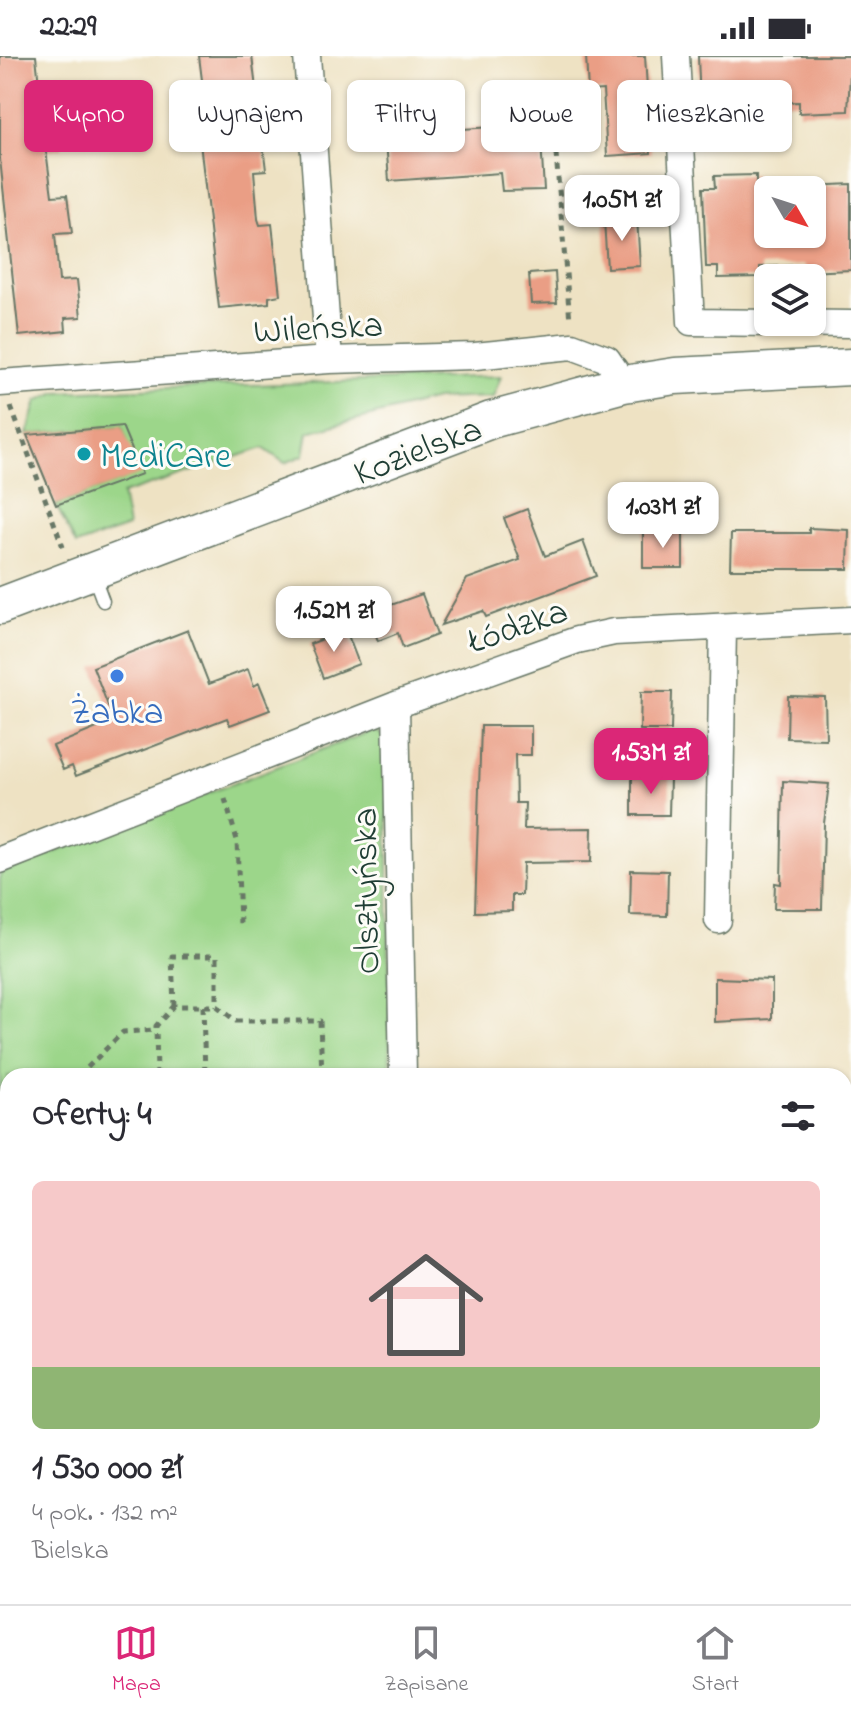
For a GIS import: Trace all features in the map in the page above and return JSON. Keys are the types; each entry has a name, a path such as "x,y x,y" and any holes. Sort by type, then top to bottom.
{"street":[{"path":"307,56 329,360"},
{"path":"676,56 691,322 851,324"},
{"name":"Wileńska","path":"1,383 329,360 475,356 572,346 607,359 624,384"},
{"name":"Kozielska","path":"0,606 90,583 491,420 624,384 675,376 851,367"},
{"name":"Łódzka","path":"0,860 396,705 577,640 614,632 851,620"},
{"path":"718,920 723,628"},
{"name":"Olsztyńska","path":"396,705 403,1068"}],"path":[{"path":"556,152 572,346"},
{"path":"1,383 90,583"},
{"path":"216,776 237,840 240,924"},
{"path":"157,1068 156,1030 174,1006 172,956 217,956 217,1006"},
{"path":"174,1006 217,1006 236,1021 320,1021 322,1068"},
{"path":"203,1006 205,1068"},
{"path":"87,1068 123,1032 156,1030"}],"green space":[{"path":"501,376 493,397 436,399 308,432 304,455 285,463 263,448 122,494 128,527 76,545 56,505 139,474 122,426 27,435 37,401 57,392"},
{"path":"373,730 385,737 387,746 390,1068 0,1068 0,873"}],"building":[{"path":"0,56 36,56 39,80 24,80 24,152 46,152 52,196 67,195 72,233 55,234 59,281 77,280 81,317 65,318 66,331 19,336 0,159"},
{"path":"199,56 252,56 255,80 202,80"},
{"path":"586,56 645,56 646,80 617,80 617,152 651,153 607,156 601,80 587,80"},
{"path":"698,56 851,56 848,111 799,113 799,102 792,102 792,80 699,80"},
{"path":"481,128 481,152 542,152 544,190 502,191 500,173 389,181 387,152 465,152 465,129"},
{"path":"201,152 264,152 266,170 254,171 258,219 260,225 272,224 280,295 269,297 269,303 219,308"},
{"path":"756,175 754,248 826,248 826,185 851,184 851,270 826,271 826,264 754,264 754,277 718,278 718,267 706,267 703,188 715,188 714,176"},
{"path":"637,218 640,266 607,268 604,220"},
{"path":"555,272 557,303 531,304 529,274"},
{"name":"MediCare","path":"122,426 142,474 56,505 27,435"},
{"path":"527,509 545,556 583,541 596,576 486,617 483,611 441,625 467,579 520,560 504,518"},
{"path":"809,528 849,530 848,569 730,569 731,533 809,533"},
{"path":"643,531 683,532 683,568 643,568"},
{"path":"422,594 437,635 403,648 398,633 378,641 368,613"},
{"path":"188,630 209,684 248,669 254,686 259,683 270,710 230,725 227,718 76,776 72,766 63,770 53,746 114,721 93,667"},
{"path":"346,630 359,664 323,678 310,644"},
{"path":"641,692 672,692 671,730 640,730"},
{"path":"788,696 825,697 826,739 787,738"},
{"path":"481,726 531,726 531,755 515,755 516,803 525,803 524,829 592,828 591,862 523,863 522,895 512,895 512,911 475,912"},
{"path":"632,777 670,778 669,815 632,815"},
{"path":"783,781 829,784 824,823 822,909 774,909 775,883 781,884"},
{"path":"631,870 668,871 667,916 630,915"},
{"path":"715,978 772,980 772,1019 715,1022"}],"place":[{"name":"MediCare","path":"84,454"},
{"name":"Żabka","path":"117,676"}]}
